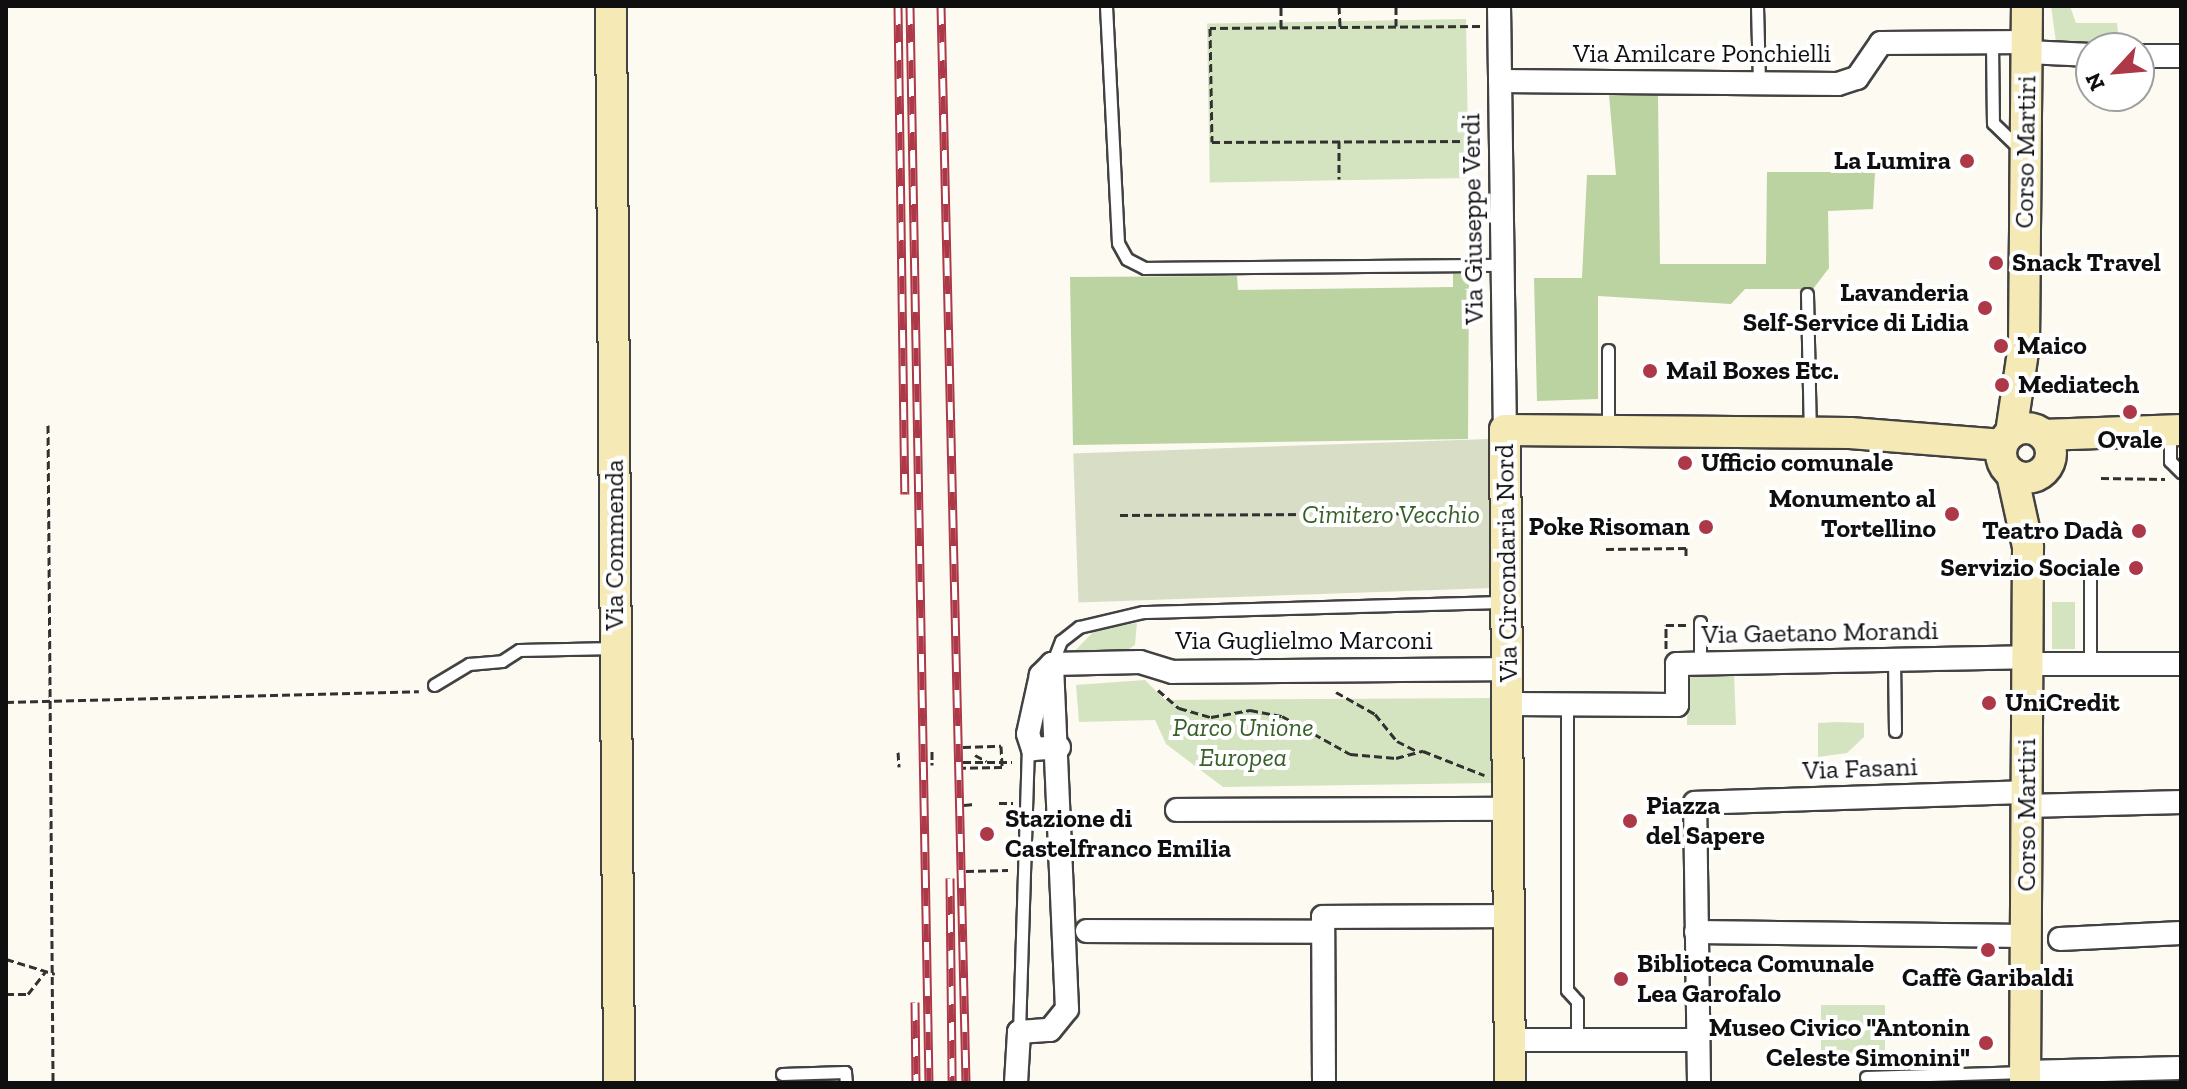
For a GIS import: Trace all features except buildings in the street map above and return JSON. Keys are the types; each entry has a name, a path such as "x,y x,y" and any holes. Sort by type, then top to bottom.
{"street":[{"name":"Via Commenda","path":"611,6 619,1083"},
{"name":"Corso Martiri","path":"2025,1077 2031,446 2024,345 2027,6"},
{"name":"Via Giuseppe Verdi","path":"1499,16 1505,430"},
{"name":"Via Amilcare Ponchielli","path":"1500,81 1845,83 1881,43 1992,43 2075,53"},
{"path":"2155,56 2181,56"},
{"name":"Via Circondaria Nord","path":"1510,1083 1505,430 1810,432 2031,446 2175,430"},
{"name":"Corso Martiri","path":"2028,547 2012,474 2031,446"},
{"name":"Via Gaetano Morandi","path":"1509,704 1677,705 1677,664 1894,660 2181,664"},
{"name":"Via Guglielmo Marconi","path":"1052,664 1140,662 1173,672 1509,669"},
{"path":"1052,664 1041,675 1028,734 1033,749 1059,747"},
{"path":"1016,1083 1019,1032 1050,1030 1067,1009 1059,747 1052,664"},
{"path":"1177,810 1510,797"},
{"name":"Via Fasani","path":"1696,932 1695,803 2027,799 2181,802"},
{"path":"1324,1083 1323,917 1511,916"},
{"path":"1087,931 1323,932"},
{"path":"1699,1083 1696,932 2026,936"},
{"path":"2060,939 2181,933"},
{"path":"1510,1040 1698,1040"},
{"path":"2025,1077 2181,1068"}],"lane":[{"path":"1106,6 1118,243 1127,259 1145,268 1502,265"},
{"path":"1757,6 1759,84"},
{"path":"1992,43 1993,123 2026,155"},
{"path":"1807,294 1810,432"},
{"path":"1608,350 1608,432"},
{"path":"2175,430 2170,461 2181,472"},
{"path":"2090,579 2090,664"},
{"path":"1052,664 1061,641 1079,627 1143,612 1508,602"},
{"path":"1700,622 1700,663"},
{"path":"434,685 469,664 502,661 519,650 616,648"},
{"path":"1894,660 1895,731"},
{"path":"1567,704 1567,990 1577,1001 1577,1040"},
{"path":"1019,1032 1020,870 1028,734"},
{"path":"782,1074 845,1072 846,1083"},
{"path":"1866,1077 2025,1077"}],"path":[{"path":"1281,6 1281,28"},
{"path":"1339,6 1340,27"},
{"path":"1396,6 1396,27"},
{"path":"1499,16 1396,27 1210,28 1212,142 1500,141"},
{"path":"1339,141 1339,179"},
{"path":"48,425 54,701 53,1083"},
{"path":"2101,478 2181,480"},
{"path":"1120,515 1507,513"},
{"path":"1606,549 1686,548 1686,556"},
{"path":"1140,662 1146,678 1179,708 1211,717 1269,712 1350,754 1396,758 1417,751"},
{"path":"6,702 415,693 434,685"},
{"path":"1342,701 1375,714 1417,751 1510,797"},
{"path":"963,747 1001,746 1002,761"},
{"path":"932,751 932,765"},
{"path":"898,752 899,767"},
{"path":"963,762 974,758 1002,761"},
{"path":"963,768 1002,761"},
{"path":"964,805 974,804"},
{"path":"966,871 1020,870"},
{"path":"6,959 55,974"},
{"path":"6,994 28,994 46,971"}],"green space":[{"path":"2051,6 2070,6 2076,23 2117,23 2118,32 2075,32 2075,42 2056,42"},
{"path":"1466,19 1469,178 1210,182 1207,24"},
{"path":"1609,95 1658,95 1660,264 1766,264 1767,172 1875,172 1873,209 1828,211 1829,268 1813,289 1745,289 1731,304 1598,296 1598,399 1537,401 1534,278 1582,278 1587,175 1616,175"},
{"path":"1453,273 1469,274 1468,439 1073,445 1070,277 1237,276 1238,290 1453,287"},
{"name":"Cimitero Vecchio","path":"1488,439 1493,588 1078,602 1073,453"},
{"path":"2052,602 2075,602 2075,649 2052,649"},
{"path":"1137,623 1135,645 1123,653 1069,657 1095,630"},
{"path":"1696,670 1734,673 1736,725 1687,725 1688,681"},
{"name":"Parco Unione Europea","path":"1145,680 1165,700 1495,698 1494,783 1223,787 1166,744 1155,720 1079,722 1076,685"},
{"path":"1818,723 1864,723 1864,737 1847,753 1818,757"},
{"path":"1821,1005 1885,1005 1885,1062 1821,1062"}],"railway":[{"path":"898,6 905,494"},
{"path":"910,6 929,1083"},
{"path":"941,6 966,1083"},
{"path":"950,878 952,1083"},
{"path":"915,1002 916,1083"}],"place":[{"name":"La Lumira","path":"1967,161"},
{"name":"Snack Travel","path":"1996,263"},
{"name":"Lavanderia Self-Service di Lidia","path":"1985,308"},
{"name":"Maico","path":"2001,346"},
{"name":"Mail Boxes Etc.","path":"1650,371"},
{"name":"Mediatech","path":"2002,385"},
{"name":"Ovale","path":"2130,412"},
{"name":"Ufficio comunale","path":"1685,463"},
{"name":"Monumento al Tortellino","path":"1952,514"},
{"name":"Poke Risoman","path":"1706,527"},
{"name":"Teatro Dadà","path":"2139,531"},
{"name":"Servizio Sociale","path":"2136,568"},
{"name":"UniCredit","path":"1989,703"},
{"name":"Piazza del Sapere","path":"1630,821"},
{"name":"Stazione di Castelfranco Emilia","path":"987,834"},
{"name":"Caffè Garibaldi","path":"1988,950"},
{"name":"Biblioteca Comunale Lea Garofalo","path":"1621,979"},
{"name":"Museo Civico \"Antonin Celeste Simonini\"","path":"1986,1043"}]}
